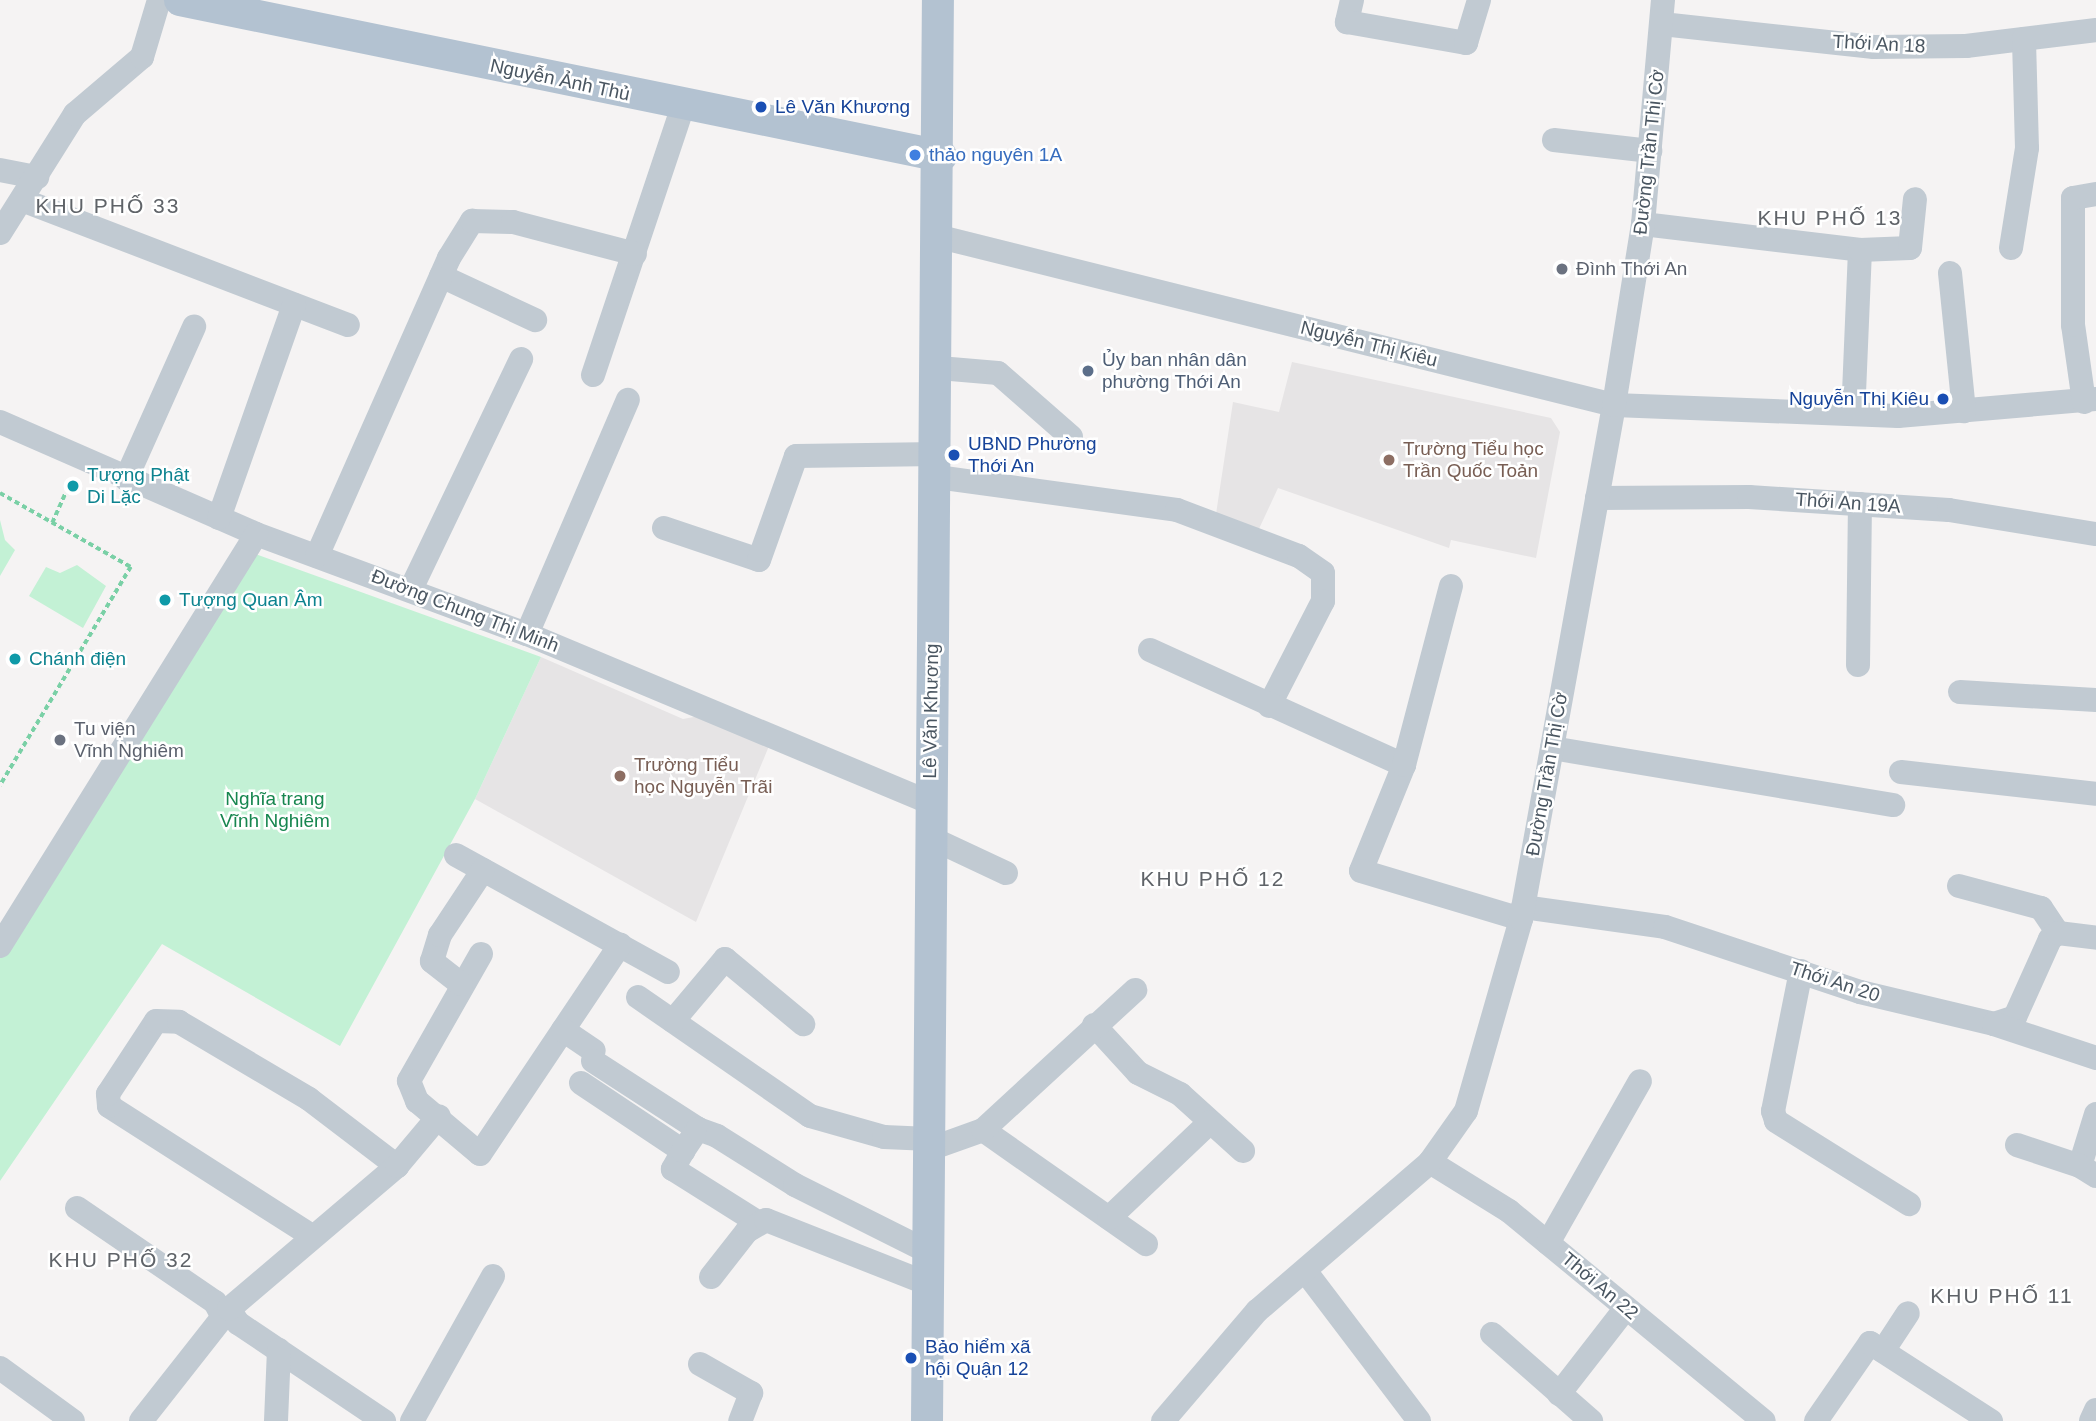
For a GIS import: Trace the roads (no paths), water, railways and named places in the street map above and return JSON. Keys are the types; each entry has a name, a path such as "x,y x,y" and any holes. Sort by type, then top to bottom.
{"main road":[{"name":"Nguyễn Ảnh Thủ","path":"180,0 683,106 941,156"},
{"name":"Lê Văn Khương","path":"927,1421 931,1285 929,802 938,465 941,156 939,0"}],"street":[{"path":"0,233 75,114 142,57 159,0"},
{"path":"1352,0 1347,22 1466,43 1479,0"},
{"name":"Thới An 18","path":"1662,12 1874,47 2024,39 2096,30"},
{"name":"Đường Trần Thị Cờ","path":"1163,1421 1257,1311 1306,1272 1430,1162 1466,1111 1522,913 1614,405 1643,224 1662,12"},
{"path":"2011,248 2027,148 2024,39"},
{"path":"593,375 683,106"},
{"path":"1554,139 1650,151"},
{"path":"0,170 37,177"},
{"path":"2090,401 2073,326 2073,198 2096,194"},
{"path":"1643,224 1860,250 1910,248 1915,199"},
{"path":"22,200 348,325"},
{"path":"317,556 441,276 472,221 513,222 635,254"},
{"name":"Nguyễn Thị Kiêu","path":"940,237 1614,405 1853,414 1964,411 2090,401"},
{"path":"1853,414 1860,250"},
{"path":"1951,273 1964,411"},
{"path":"441,276 535,320"},
{"path":"219,518 294,305"},
{"path":"127,479 194,327"},
{"path":"411,589 521,359"},
{"path":"939,368 998,373 1071,437"},
{"path":"527,634 628,400"},
{"name":"Đường Chung Thị Minh","path":"0,422 256,534 527,634 929,802"},
{"path":"664,528 758,560 796,456 938,465 1177,510 1299,556 1323,573 1323,601 1269,706"},
{"name":"Thới An 19A","path":"1597,498 1860,504 1975,513 2096,534"},
{"path":"1858,666 1860,504"},
{"path":"0,946 256,534"},
{"path":"1150,650 1404,765 1451,586"},
{"path":"1959,692 2096,700"},
{"path":"1552,748 1893,805"},
{"name":"Thới An 20","path":"1404,765 1361,871 1522,913 1665,928 1801,971 1994,1024 2096,1058"},
{"path":"1900,772 2096,794"},
{"path":"929,837 1006,873"},
{"path":"456,855 668,972"},
{"path":"461,984 432,961 440,935 483,870"},
{"path":"1959,886 2041,908 2058,933 2096,938"},
{"path":"1994,1024 2015,1017 2058,933"},
{"path":"481,954 461,984 409,1082 417,1101 439,1116 480,1154 620,945"},
{"path":"673,1021 725,959 803,1024"},
{"path":"1801,971 1773,1111 1776,1121 1909,1204"},
{"path":"638,997 810,1116 884,1137 930,1144 984,1130 1094,1025 1135,990"},
{"path":"312,1236 109,1106 108,1094 156,1021 179,1022 309,1098 397,1166"},
{"path":"1094,1025 1138,1073 1180,1094 1243,1151"},
{"path":"564,1030 594,1056 698,1129 929,1252"},
{"path":"1548,1243 1640,1081"},
{"path":"581,1083 683,1150"},
{"path":"2017,1145 2088,1171 2096,1115"},
{"path":"141,1421 226,1313 312,1236 397,1166 439,1116"},
{"path":"1109,1218 1210,1122"},
{"path":"698,1129 673,1169 757,1222 774,1221 931,1285"},
{"path":"984,1130 1146,1244"},
{"name":"Thới An 22","path":"1430,1162 1548,1243 1764,1421"},
{"path":"77,1208 384,1421"},
{"path":"711,1277 757,1222"},
{"path":"1306,1272 1419,1421"},
{"path":"412,1421 493,1276"},
{"path":"1559,1394 1626,1308"},
{"path":"1883,1352 1908,1313"},
{"path":"1492,1334 1591,1421"},
{"path":"1816,1421 1870,1343 1991,1421"},
{"path":"258,1421 276,1413 279,1350"},
{"path":"700,1364 751,1393 740,1421"},
{"path":"0,1368 73,1421"},
{"path":"2091,1421 2096,1410"}],"place":[{"name":"Lê Văn Khương","path":"761,107"},
{"name":"thảo nguyên 1A","path":"915,155"},
{"name":"Đình Thới An","path":"1562,269"},
{"name":"Ủy ban nhân dân phường Thới An","path":"1088,371"},
{"name":"Nguyễn Thị Kiêu","path":"1943,399"},
{"name":"UBND Phường Thới An","path":"954,455"},
{"name":"Trường Tiểu học Trần Quốc Toản","path":"1389,460"},
{"name":"Tượng Phật Di Lặc","path":"73,486"},
{"name":"Tượng Quan Âm","path":"165,600"},
{"name":"Chánh điện","path":"15,659"},
{"name":"Tu viện Vĩnh Nghiêm","path":"60,740"},
{"name":"Trường Tiểu học Nguyễn Trãi","path":"620,776"},
{"name":"Bảo hiểm xã hội Quận 12","path":"911,1358"}],"district":[{"name":"KHU PHỐ 33","path":"108,206"},
{"name":"KHU PHỐ 13","path":"1830,218"},
{"name":"KHU PHỐ 12","path":"1213,879"},
{"name":"KHU PHỐ 32","path":"121,1260"},
{"name":"KHU PHỐ 11","path":"2002,1296"}],"park label":[{"name":"Nghĩa trang Vĩnh Nghiêm","path":"275,810"}]}
